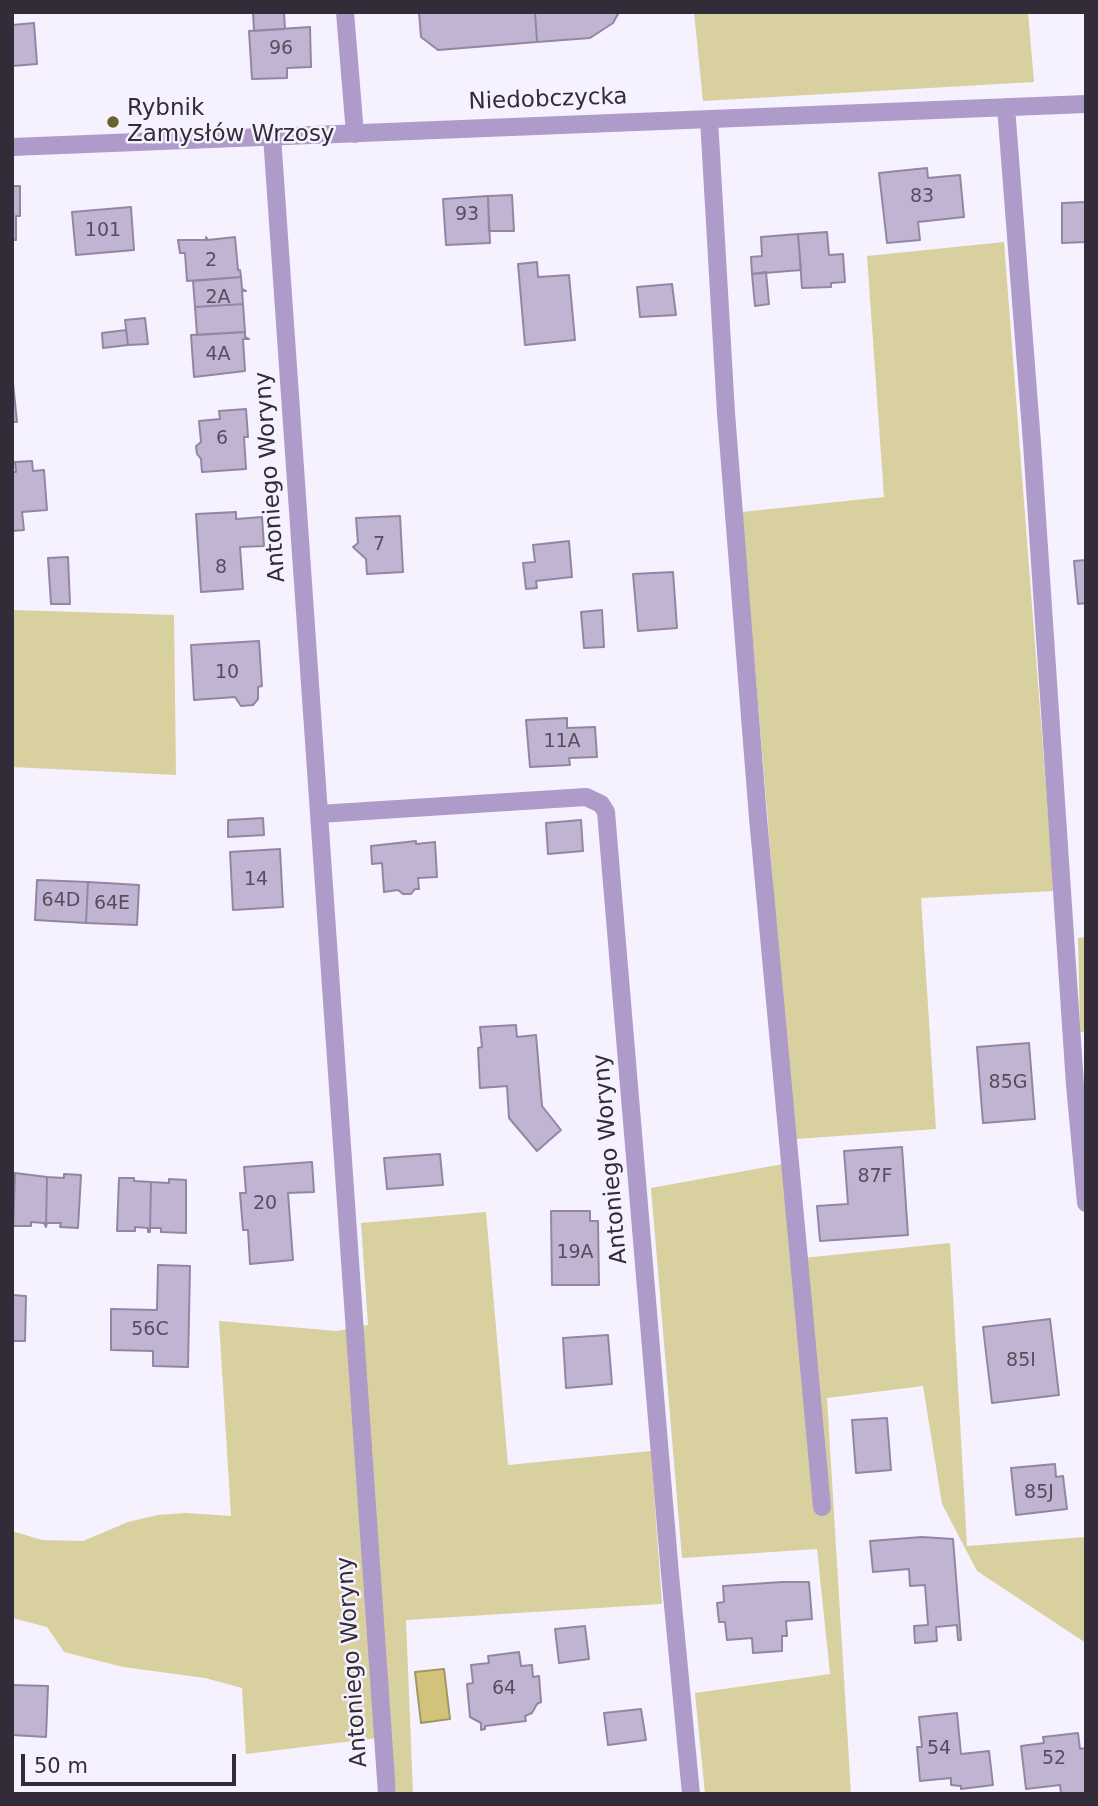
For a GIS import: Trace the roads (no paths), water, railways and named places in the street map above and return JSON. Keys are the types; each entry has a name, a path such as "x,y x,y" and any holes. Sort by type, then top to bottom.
{"street":[{"path":"345,12 355,134"},
{"name":"Niedobczycka","path":"12,147 1086,104"},
{"path":"1006,107 1086,1203"},
{"path":"709,119 726,413 757,804 822,1507"},
{"name":"Antoniego Woryny","path":"272,136 387,1794"},
{"name":"Antoniego Woryny","path":"319,814 586,797 601,804 606,812 668,1560 691,1794"}],"place":[{"name":"Rybnik Zamysłów Wrzosy","path":"113,122"}]}
